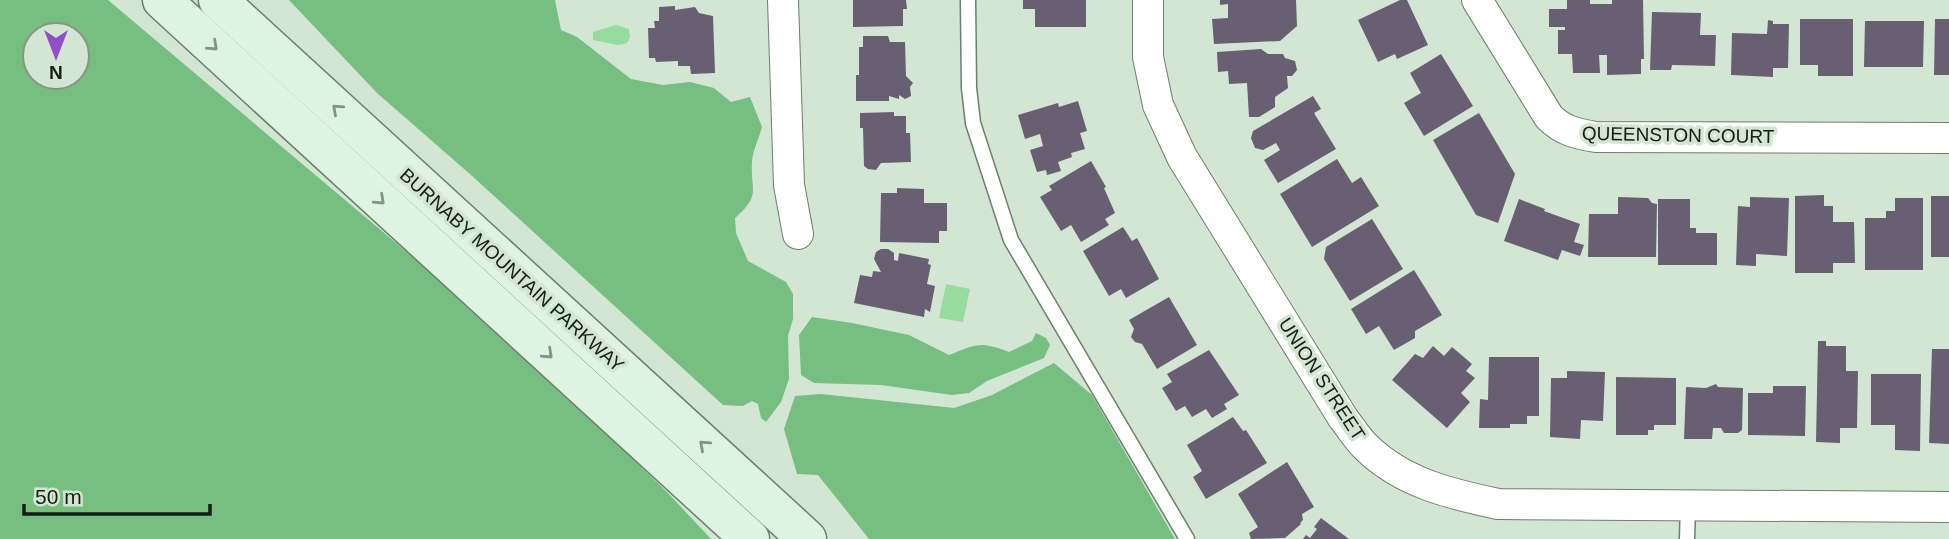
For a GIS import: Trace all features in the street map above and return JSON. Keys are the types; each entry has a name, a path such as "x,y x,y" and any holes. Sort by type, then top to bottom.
{"main road":[{"name":"BURNABY MOUNTAIN PARKWAY","path":"162,0 750,539"},
{"name":"BURNABY MOUNTAIN PARKWAY","path":"218,0 807,539"}],"street":[{"path":"783,0 789,185 798,234"},
{"name":"UNION STREET","path":"1148,0 1150,69 1158,105 1182,158 1343,418 1367,448 1402,475 1450,494 1498,504 1949,507"},
{"name":"QUEENSTON COURT","path":"1477,0 1549,117 1559,127 1575,134 1596,137 1949,138"}],"lane":[{"path":"968,0 969,88 973,123 1011,240 1187,539"},
{"path":"1687,539 1688,506"}],"shaded area":[{"path":"0,0 108,0 504,334 668,493 711,539 0,539"},
{"path":"289,0 555,0 561,30 577,37 631,79 663,85 690,82 714,88 731,102 750,97 762,127 753,157 752,197 735,218 736,233 748,261 786,282 793,294 793,319 788,336 789,379 781,402 766,422 761,418 758,404 752,401 743,406 723,405 377,93"},
{"path":"616,25 629,29 630,37 627,43 618,45 593,40 593,32"},
{"path":"946,284 970,289 963,322 939,318"},
{"path":"812,317 909,335 949,355 979,345 1009,352 1032,341 1036,333 1046,338 1050,345 1044,358 987,381 969,393 952,395 881,385 814,383 801,375 799,335"},
{"path":"1054,363 1092,395 1175,539 869,539 818,475 797,474 784,429 795,396 821,394 954,408 992,395"}],"building":[{"path":"853,0 906,0 903,26 853,27"},
{"path":"1023,0 1086,0 1086,27 1035,27 1035,9 1023,9"},
{"path":"1220,0 1296,0 1297,26 1280,41 1214,44 1212,19 1228,18 1228,4 1220,5"},
{"path":"1400,0 1407,0 1428,45 1397,59 1395,54 1378,62 1358,20"},
{"path":"1567,0 1612,4 1612,0 1643,0 1644,59 1641,59 1641,74 1607,75 1607,55 1599,55 1600,73 1573,73 1572,54 1558,54 1558,30 1565,30 1565,27 1549,27 1549,9 1567,9"},
{"path":"675,6 675,10 695,7 699,13 713,16 715,73 691,74 690,66 678,66 678,61 656,62 655,58 649,58 648,28 655,28 654,21 659,21 659,7"},
{"path":"1652,12 1701,13 1700,35 1716,35 1715,66 1672,65 1671,70 1650,70"},
{"path":"1800,19 1853,19 1853,76 1818,76 1818,65 1800,65"},
{"path":"1935,19 1949,19 1949,75 1934,75"},
{"path":"1768,20 1773,21 1773,24 1789,24 1788,68 1773,68 1773,77 1731,75 1732,33 1767,34"},
{"path":"1865,21 1924,21 1923,67 1864,67"},
{"path":"863,36 888,36 890,42 905,42 906,76 913,83 910,87 911,96 905,99 899,95 899,99 889,96 889,101 856,101 859,47 863,47"},
{"path":"1261,49 1268,54 1283,54 1285,58 1295,61 1297,70 1292,76 1287,76 1288,88 1275,97 1275,107 1259,117 1249,117 1247,83 1229,84 1228,71 1218,72 1217,52"},
{"path":"1441,54 1473,106 1424,136 1404,103 1421,93 1410,73"},
{"path":"1313,96 1321,109 1314,113 1336,149 1278,183 1264,160 1280,150 1276,143 1263,150 1255,148 1251,138 1253,131"},
{"path":"1078,101 1087,131 1080,133 1085,149 1071,153 1072,157 1058,162 1061,171 1047,175 1046,170 1037,172 1030,150 1043,146 1040,134 1025,139 1018,115 1058,103 1059,107"},
{"path":"894,112 894,116 906,116 906,133 910,133 911,162 881,163 876,170 868,169 864,166 860,113"},
{"path":"1479,113 1515,174 1498,223 1476,215 1433,140"},
{"path":"1337,159 1352,183 1361,177 1379,206 1312,247 1280,194"},
{"path":"1091,161 1106,187 1104,188 1115,213 1105,219 1109,225 1081,242 1071,225 1061,231 1040,197 1052,190 1049,186"},
{"path":"897,188 924,189 924,203 947,203 947,231 939,231 939,243 880,242 881,193 897,193"},
{"path":"1824,195 1824,206 1833,206 1833,222 1854,222 1855,263 1833,263 1833,273 1795,273 1795,196"},
{"path":"1931,196 1949,196 1949,257 1931,257"},
{"path":"1618,197 1648,198 1657,204 1656,257 1588,257 1589,214 1618,214"},
{"path":"1750,197 1789,198 1787,256 1756,254 1756,266 1736,265 1738,206 1750,207"},
{"path":"1895,198 1923,198 1923,270 1865,270 1865,218 1886,218 1886,211 1895,211"},
{"path":"1519,199 1580,224 1574,242 1584,245 1580,256 1562,250 1558,260 1504,241"},
{"path":"1658,199 1690,199 1690,228 1696,228 1696,233 1717,233 1717,265 1658,265"},
{"path":"1372,219 1403,269 1350,301 1324,259 1326,247"},
{"path":"1123,227 1132,241 1137,238 1159,279 1126,298 1121,289 1109,296 1083,251"},
{"path":"881,249 894,253 894,260 898,261 899,253 929,259 928,264 931,265 927,284 935,286 930,312 925,309 924,317 854,303 860,275 872,277 873,271 881,272 874,259 876,252"},
{"path":"1414,270 1442,315 1415,331 1415,338 1394,350 1379,326 1366,334 1351,309"},
{"path":"1169,297 1197,345 1157,369 1142,344 1131,337 1134,329 1129,320"},
{"path":"1818,341 1826,341 1826,346 1846,346 1846,371 1858,371 1857,428 1840,428 1840,443 1816,442"},
{"path":"1433,346 1444,356 1452,347 1472,364 1466,371 1475,378 1461,393 1470,402 1447,428 1392,380 1415,354 1423,358"},
{"path":"1932,349 1949,349 1949,444 1929,443"},
{"path":"1209,350 1239,395 1224,404 1227,409 1212,418 1206,409 1192,417 1185,406 1176,411 1162,388 1172,382 1167,374"},
{"path":"1489,357 1539,357 1539,416 1527,416 1527,424 1510,424 1510,428 1479,428 1480,399 1488,400"},
{"path":"1567,371 1605,372 1603,421 1581,420 1580,439 1550,437 1551,378 1567,378"},
{"path":"1871,374 1921,374 1920,451 1895,450 1895,425 1871,425"},
{"path":"1616,377 1676,378 1676,425 1654,425 1654,430 1648,430 1648,435 1616,435"},
{"path":"1716,384 1718,387 1743,388 1742,430 1738,433 1724,433 1721,428 1713,428 1712,439 1684,439 1686,387 1706,388"},
{"path":"1773,386 1806,386 1805,436 1748,435 1748,393 1773,393"},
{"path":"1233,417 1243,431 1246,430 1267,463 1206,499 1193,477 1202,471 1187,445"},
{"path":"1287,462 1314,507 1302,514 1301,524 1285,538 1251,539 1249,533 1258,527 1238,494"},
{"path":"1321,518 1349,539 1303,539 1306,535 1310,538"}]}
